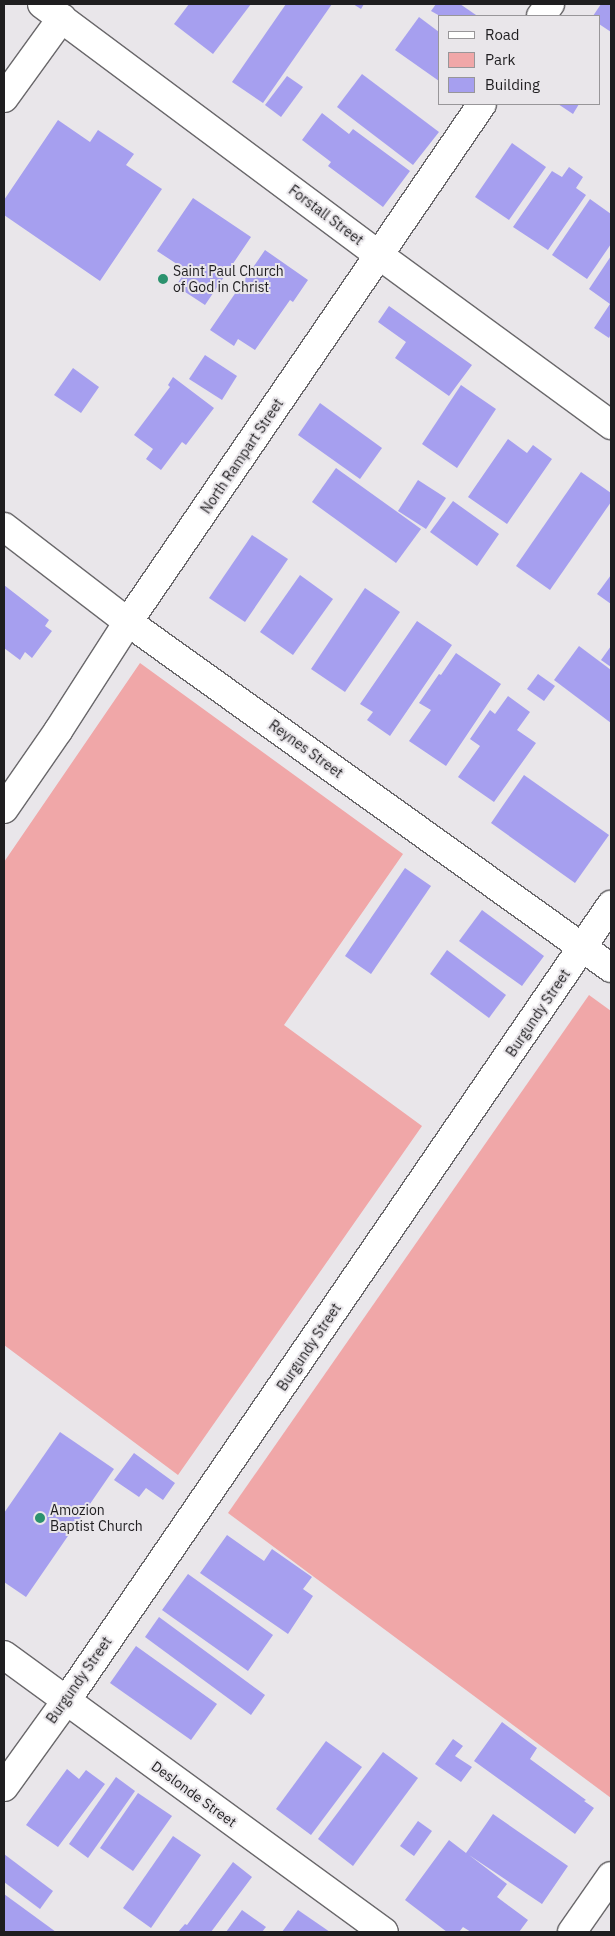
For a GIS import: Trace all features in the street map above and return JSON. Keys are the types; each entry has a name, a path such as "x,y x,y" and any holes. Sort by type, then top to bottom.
{"street":[{"path":"542,15 550,4"},
{"path":"4,98 52,11"},
{"name":"Forstall Street","path":"52,11 611,425"},
{"name":"North Rampart Street","path":"4,809 58,732 128,622 481,105"},
{"name":"Reynes Street","path":"4,527 128,622 611,968"},
{"name":"Burgundy Street","path":"4,1787 66,1701 611,904"},
{"name":"Deslonde Street","path":"4,1655 384,1932"},
{"path":"572,1932 611,1876"}],"green space":[{"path":"140,663 403,854 284,1025 422,1126 178,1475 4,1345 4,862"},
{"path":"589,995 611,1011 611,1798 228,1513"}],"building":[{"path":"189,4 251,4 213,54 174,24"},
{"path":"286,4 332,4 263,103 232,82"},
{"path":"353,4 364,4 361,9"},
{"path":"436,4 460,4 476,15 438,15 431,11"},
{"path":"601,4 611,4 611,32 600,25 600,15 594,15"},
{"path":"419,17 438,31 438,80 395,50"},
{"path":"362,74 439,132 413,165 337,107"},
{"path":"287,76 303,87 281,117 265,105"},
{"path":"560,105 578,105 573,114"},
{"path":"322,113 349,134 353,129 410,171 383,207 328,166 331,162 302,140"},
{"path":"58,120 90,142 98,130 134,154 126,165 162,189 100,281 4,215 4,200"},
{"path":"512,143 546,167 509,220 475,197"},
{"path":"569,167 583,177 576,188 586,195 548,250 513,227 552,171 562,177"},
{"path":"193,198 251,237 205,305 176,286 186,270 157,251"},
{"path":"590,199 611,214 611,244 587,279 552,255"},
{"path":"265,250 308,280 293,302 290,300 255,350 238,339 234,346 210,330"},
{"path":"611,256 611,334 609,338 594,328 610,304 589,289"},
{"path":"389,306 472,365 449,396 395,358 406,342 378,322"},
{"path":"205,355 237,376 222,400 189,379"},
{"path":"73,368 99,387 81,413 54,395"},
{"path":"173,377 214,408 186,445 182,442 161,470 146,459 153,449 134,435 170,387 168,385"},
{"path":"461,385 496,409 457,468 422,444"},
{"path":"320,403 382,448 360,479 298,435"},
{"path":"508,439 527,453 533,445 552,459 507,524 468,497"},
{"path":"336,468 421,529 396,563 312,502"},
{"path":"581,472 611,493 611,502 550,590 516,566"},
{"path":"418,480 446,498 426,529 398,511"},
{"path":"453,501 499,534 477,566 430,532"},
{"path":"252,535 288,559 245,622 209,598"},
{"path":"300,575 333,599 293,655 260,632"},
{"path":"611,575 611,604 597,594"},
{"path":"4,585 49,620 45,626 52,631 32,658 25,652 20,660 4,648"},
{"path":"365,588 400,612 345,692 311,669"},
{"path":"417,621 452,645 390,736 367,720 373,712 360,704"},
{"path":"579,646 611,670 611,723 554,680"},
{"path":"611,646 611,667 601,660"},
{"path":"456,653 501,684 446,766 409,741 431,710 419,703"},
{"path":"538,674 555,686 544,701 527,689"},
{"path":"508,696 530,712 517,730 536,743 494,802 458,777 480,746 470,739 490,710 495,714"},
{"path":"524,775 609,835 575,883 491,823"},
{"path":"405,868 431,886 371,974 345,956"},
{"path":"482,910 544,956 522,986 459,941"},
{"path":"447,950 506,995 489,1018 430,974"},
{"path":"60,1432 114,1469 26,1597 4,1582 4,1513"},
{"path":"134,1453 175,1483 163,1500 146,1488 139,1497 114,1480"},
{"path":"227,1535 264,1561 272,1549 312,1577 303,1589 313,1596 288,1634 200,1573"},
{"path":"188,1574 273,1635 248,1671 162,1610"},
{"path":"159,1617 265,1695 251,1715 145,1637"},
{"path":"136,1646 217,1704 191,1740 110,1683"},
{"path":"502,1722 537,1748 530,1759 594,1808 575,1834 474,1761"},
{"path":"453,1739 463,1746 455,1756 472,1767 461,1782 435,1764"},
{"path":"326,1741 362,1767 311,1835 276,1809"},
{"path":"383,1752 418,1778 353,1866 318,1839"},
{"path":"67,1769 79,1779 86,1770 105,1784 58,1847 26,1825"},
{"path":"116,1777 135,1791 88,1858 69,1844"},
{"path":"138,1793 172,1816 133,1871 100,1848"},
{"path":"493,1814 568,1866 542,1904 469,1855 507,1884 497,1897 528,1920 519,1932 471,1932 463,1927 459,1932 447,1932 405,1900 449,1840 466,1853"},
{"path":"418,1821 432,1831 414,1856 400,1846"},
{"path":"173,1836 201,1855 151,1928 123,1908"},
{"path":"4,1854 53,1891 40,1909 4,1882"},
{"path":"233,1862 252,1877 211,1932 178,1932 185,1924 187,1925"},
{"path":"4,1894 56,1932 4,1932"},
{"path":"242,1910 266,1927 262,1932 226,1932"},
{"path":"298,1910 330,1932 282,1932"}],"place":[{"name":"Saint Paul Church of God in Christ","path":"163,279"},
{"name":"Amozion Baptist Church","path":"40,1518"}]}
